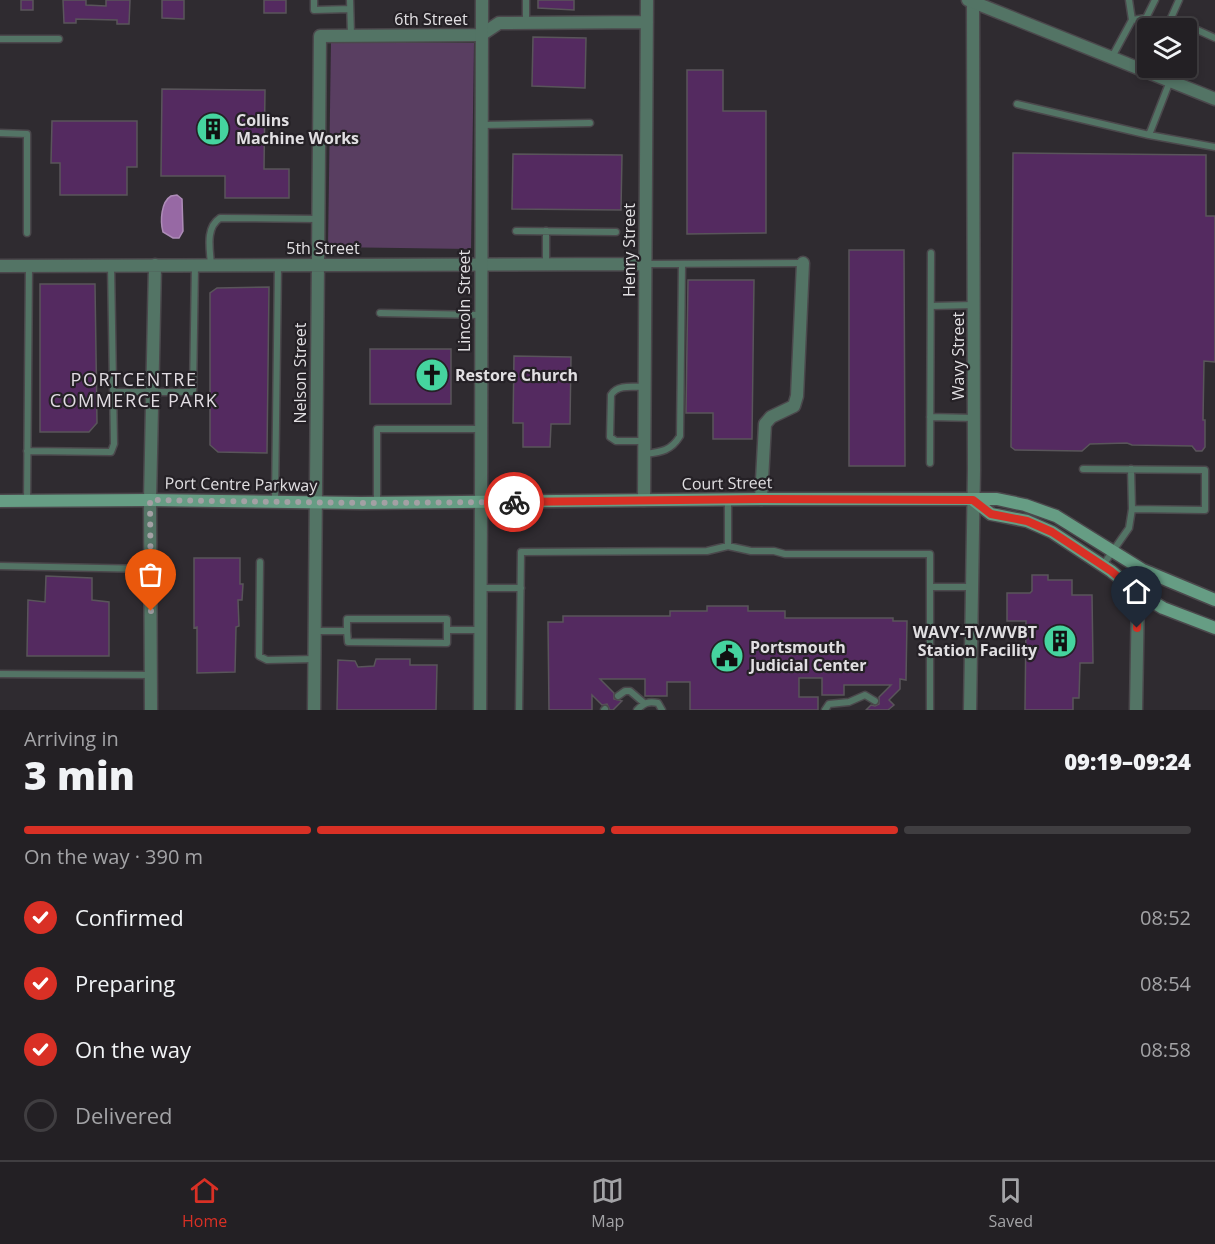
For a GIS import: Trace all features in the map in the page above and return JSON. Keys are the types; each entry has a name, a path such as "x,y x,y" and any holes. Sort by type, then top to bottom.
{"main road":[{"name":"Court Street","path":"481,502 997,499 1025,505 1056,516 1150,573 1215,600"},
{"path":"973,500 991,514 1027,521 1052,532 1103,565 1138,593 1162,608 1215,628"},
{"name":"Port Centre Parkway","path":"0,501 481,502"}],"street":[{"name":"Lincoln Street","path":"480,710 482,0"},
{"name":"Henry Street","path":"644,500 647,0"},
{"path":"971,1 1215,99"},
{"name":"Wavy Street","path":"970,710 974,418 971,1"},
{"name":"6th Street","path":"320,36 482,35 499,23 647,22"},
{"name":"Nelson Street","path":"314,710 320,36"},
{"path":"761,499 765,424 771,417 794,406 797,396 803,263"},
{"name":"5th Street","path":"0,266 645,264"},
{"path":"152,710 150,500 155,265"},
{"path":"1136,710 1138,593 1150,573"}],"lane":[{"path":"314,0 314,10 350,9"},
{"path":"350,0 351,36"},
{"path":"526,0 526,23"},
{"path":"1112,58 1132,20 1129,0"},
{"path":"1132,20 1146,18 1155,0"},
{"path":"1179,0 1171,18 1215,38"},
{"path":"0,39 59,39"},
{"path":"1149,135 1170,81"},
{"path":"1017,104 1149,135 1215,147"},
{"path":"481,125 590,123"},
{"path":"0,133 27,134 27,233"},
{"path":"211,265 210,231 214,222 220,218 318,219"},
{"path":"516,231 616,232"},
{"path":"546,231 546,264"},
{"path":"930,463 931,253"},
{"path":"645,264 803,263"},
{"path":"645,387 615,388 611,395 610,437 616,441 663,452 671,448 680,436 682,264"},
{"path":"27,501 29,265"},
{"path":"27,451 111,452 114,444 111,265"},
{"path":"113,392 193,392 195,265"},
{"path":"275,501 278,265"},
{"path":"931,306 974,305"},
{"path":"380,313 481,315"},
{"path":"930,417 974,418"},
{"path":"377,503 377,429 481,429"},
{"path":"1083,469 1205,470 1205,510 1132,509"},
{"path":"1103,565 1129,528 1132,509 1131,469"},
{"path":"728,499 728,546"},
{"path":"519,710 521,552 707,551 728,546 785,554 930,554 930,710"},
{"path":"261,562 259,656 267,660 315,658"},
{"path":"0,566 151,569"},
{"path":"930,587 973,587"},
{"path":"481,588 521,588"},
{"path":"347,619 447,619 447,630 447,643 348,642 347,619"},
{"path":"447,630 480,630"},
{"path":"315,631 347,631"},
{"path":"0,674 151,675"},
{"path":"618,696 625,691 630,691 644,703 658,703 662,710"},
{"path":"825,710 829,704 849,702 865,695 875,701"},
{"path":"638,710 644,703"}],"shaded area":[{"path":"331,42 474,43 471,249 328,247"},
{"path":"177,195 182,199 183,231 179,238 173,238 163,232 162,217 165,203 171,196"}],"building":[{"path":"21,0 33,0 33,10 21,10"},
{"path":"63,0 86,0 86,5 106,6 106,0 130,0 129,24 117,24 117,20 76,19 76,23 64,23"},
{"path":"162,0 184,0 184,19 162,18"},
{"path":"264,0 286,0 286,13 264,13"},
{"path":"538,0 574,0 574,10 538,8"},
{"path":"533,37 586,38 585,88 532,86"},
{"path":"687,70 723,70 723,111 766,111 766,233 687,234"},
{"name":"Collins Machine Works","path":"162,89 265,90 264,169 289,169 289,198 225,198 225,176 161,176"},
{"path":"52,121 137,121 137,167 127,167 127,195 60,195 60,163 51,163"},
{"path":"1013,153 1206,155 1206,216 1215,216 1215,362 1204,361 1205,447 1202,451 1196,451 1192,446 1127,443 1090,444 1082,451 1015,450 1011,447"},
{"path":"513,154 622,155 621,210 512,209"},
{"path":"849,250 904,250 905,466 849,466"},
{"path":"688,280 754,280 752,439 713,439 713,413 686,413"},
{"path":"40,284 95,284 97,423 89,432 40,432"},
{"path":"269,287 267,453 218,452 210,445 210,293 217,288"},
{"path":"370,349 451,349 451,404 370,404"},
{"path":"514,356 571,357 570,424 551,424 550,447 523,447 523,423 513,423"},
{"path":"194,558 240,558 240,584 243,584 242,600 238,600 239,626 236,627 235,672 197,673 197,627 194,628"},
{"name":"WAVY-TV/WVBT Station Facility","path":"1032,575 1048,575 1048,580 1072,580 1072,595 1092,595 1093,663 1080,663 1079,698 1073,698 1073,710 1025,710 1026,621 1007,621 1007,593 1030,593"},
{"path":"46,576 92,578 92,600 109,602 109,656 27,656 28,600 45,602"},
{"name":"Portsmouth Judicial Center","path":"707,606 748,606 748,611 785,611 785,618 893,618 893,621 907,621 906,680 900,679 900,689 889,700 894,705 888,710 866,710 871,705 879,704 879,697 891,685 844,685 844,695 822,695 822,678 799,678 799,697 818,697 818,710 690,710 690,682 667,682 667,696 645,696 645,679 600,679 614,693 614,699 622,701 613,710 610,710 607,704 602,705 592,695 592,710 549,710 548,622 563,622 563,616 670,616 670,611 707,611"},
{"path":"376,659 410,659 410,665 437,665 436,710 337,710 338,660 355,661 358,667 374,666"}],"way so far":[{"path":"151,611 150,500 361,503 514,502"}],"place":[{"name":"Collins Machine Works","path":"213,129"},
{"name":"Restore Church","path":"432,375"},
{"name":"WAVY-TV/WVBT Station Facility","path":"1060,641"},
{"name":"Portsmouth Judicial Center","path":"727,656"}],"district":[{"name":"PORTCENTRE COMMERCE PARK","path":"134,389"}],"route":[{"path":"514,502 761,499 973,500 991,514 1027,521 1052,532 1111,571 1138,593 1137,628"}]}
